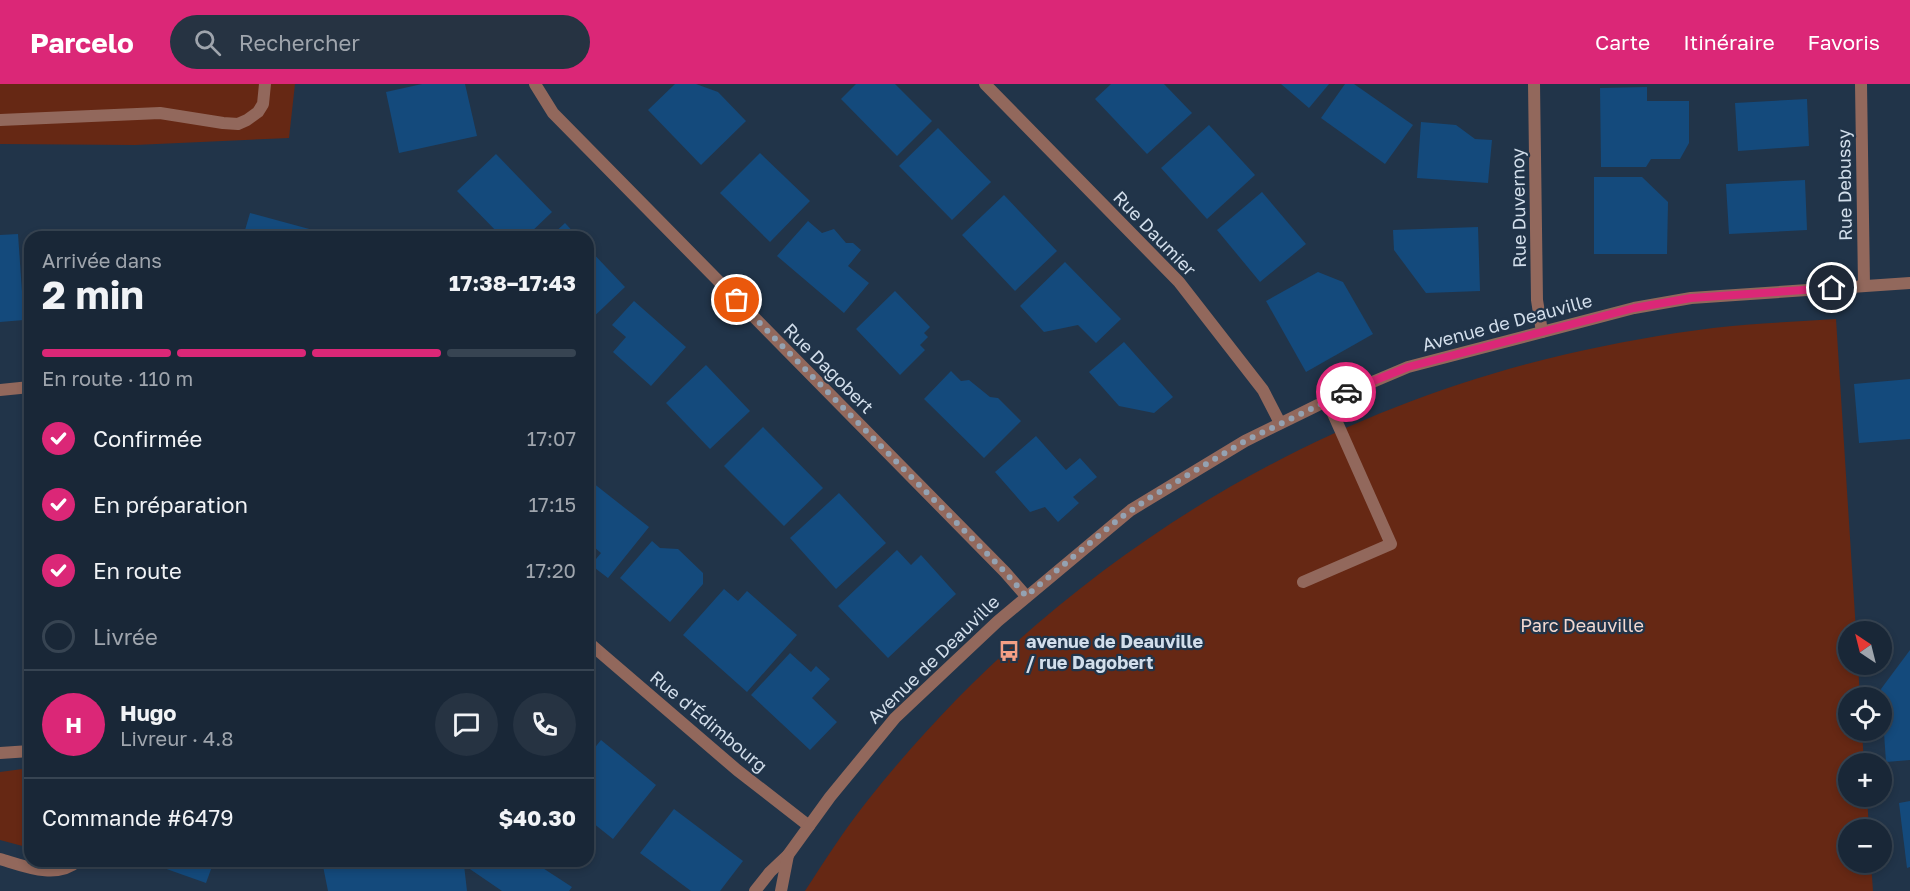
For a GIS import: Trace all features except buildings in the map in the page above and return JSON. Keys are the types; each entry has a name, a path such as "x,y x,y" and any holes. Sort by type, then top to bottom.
{"street":[{"path":"0,120 160,113 238,124 258,112 263,104 265,84"},
{"name":"Rue Dagobert","path":"535,84 553,113 1026,596"},
{"name":"Rue Daumier","path":"985,84 1179,282 1263,390 1280,423"},
{"name":"Rue Duvernoy","path":"1534,84 1537,300 1542,332"},
{"name":"Rue Debussy","path":"1861,84 1864,285"},
{"name":"Avenue de Deauville","path":"755,891 788,855 855,765 895,718 1026,596 1131,510 1185,475 1280,423 1327,400 1408,367 1634,308 1691,298 1910,283"},
{"path":"0,390 24,388"},
{"path":"1303,582 1391,544 1327,400"},
{"name":"Rue d'Édimbourg","path":"594,647 737,770 809,826"},
{"path":"0,753 24,751"},
{"name":"Avenue de Deauville","path":"781,891 788,855"},
{"path":"0,859 24,865"},
{"path":"34,867 51,871 67,867"}],"green space":[{"path":"0,84 295,84 289,138 135,145 0,144"},
{"name":"Parc Deauville","path":"1836,319 1855,621 1838,621 1838,675 1859,675 1859,687 1838,687 1838,741 1863,741 1863,753 1838,753 1838,807 1868,807 1868,819 1838,819 1838,873 1872,873 1873,891 805,891 868,800 937,720 1012,646 1093,578 1180,518 1271,465 1366,419 1465,382 1567,354 1640,339 1743,325"},
{"path":"24,769 24,846 0,840 0,772"}],"way so far":[{"path":"737,300 1026,596 1120,518 1185,475 1245,441 1346,392"}],"place":[{"name":"avenue de Deauville / rue Dagobert","path":"1009,651"}],"route":[{"path":"1346,392 1408,367 1634,308 1691,298 1832,288"}]}
